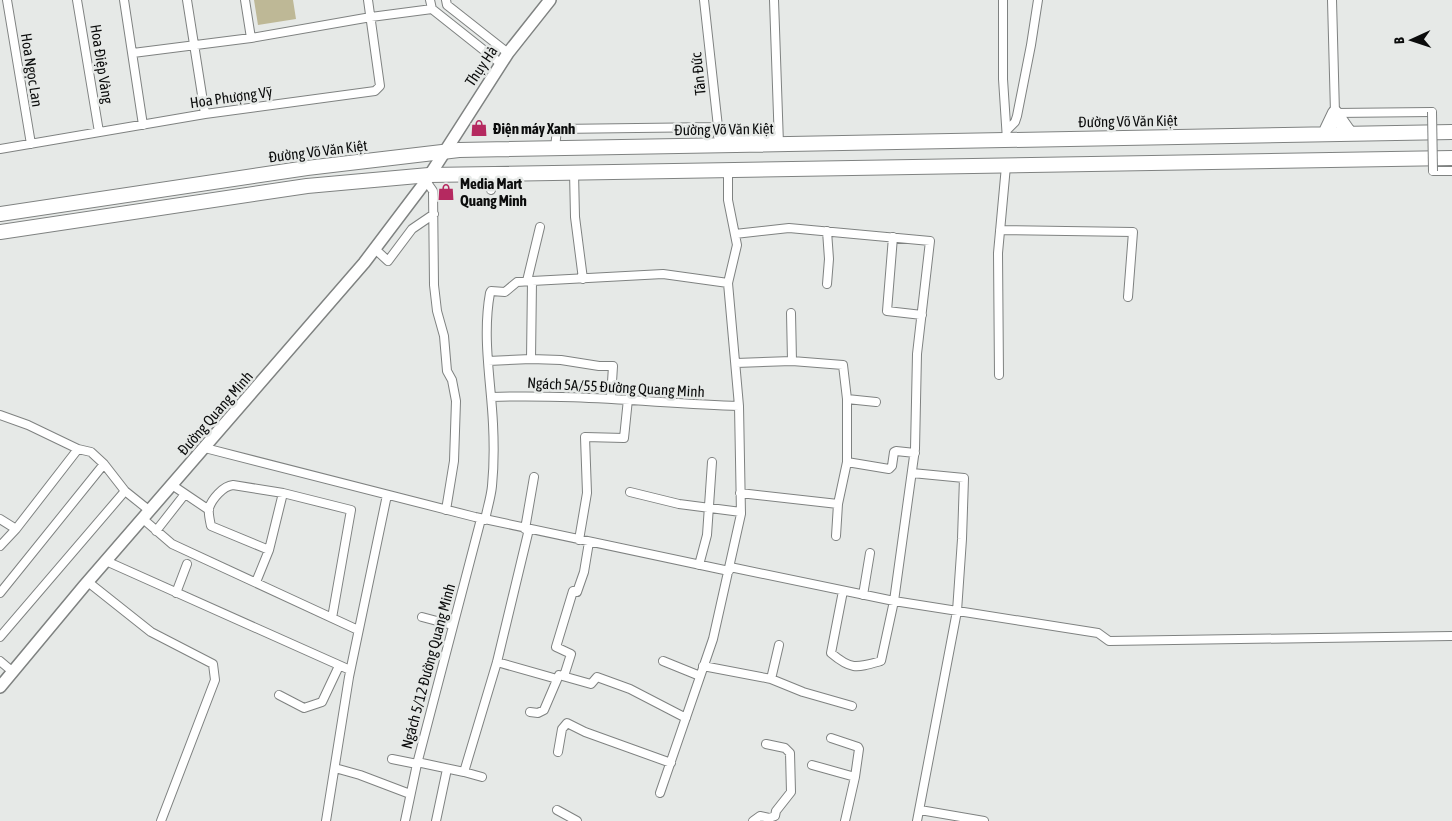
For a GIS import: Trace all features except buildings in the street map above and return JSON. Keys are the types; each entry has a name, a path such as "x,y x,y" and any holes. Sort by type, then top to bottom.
{"highway":[{"path":"1326,130 1335,113 1347,130 1438,125 1452,128"},
{"name":"Đường Võ Văn Kiệt","path":"0,214 307,168 459,150 779,139 1007,135 1171,137 1326,130 1452,132"},
{"path":"0,232 307,186 496,174 1452,158"}],"street":[{"name":"Hoa Ngọc Lan","path":"7,0 31,144"},
{"name":"Hoa Điệp Vàng","path":"78,0 99,132"},
{"path":"124,0 144,125"},
{"path":"187,0 205,114"},
{"path":"245,0 250,38"},
{"name":"Hoa Phượng Vỹ","path":"0,149 205,114 375,91 380,86 368,0"},
{"path":"430,0 432,9 500,63"},
{"path":"446,0 447,5 508,53"},
{"name":"Thụy Hà","path":"443,152 500,63 550,0"},
{"name":"Tân Đức","path":"704,0 719,141"},
{"path":"774,0 779,139"},
{"path":"1003,0 1003,80 1007,135"},
{"path":"1007,135 1017,116 1038,0"},
{"path":"1332,0 1335,113 1432,112 1433,172 1452,172"},
{"path":"133,54 250,38 370,17 432,9"},
{"path":"555,148 557,129 717,127"},
{"name":"Đường Quang Minh","path":"0,687 106,561 300,339 375,249 427,178 443,152"},
{"path":"998,375 998,262 1006,166"},
{"path":"660,793 713,639 717,615 730,569 741,512 741,437 728,283 737,245 728,200 728,170"},
{"path":"574,172 575,217 584,279"},
{"path":"491,190 496,174"},
{"path":"427,178 433,190 435,294 444,336 447,371 452,380 456,401 454,461 446,510"},
{"path":"375,249 388,261 412,229 434,214"},
{"path":"531,359 529,281 540,227"},
{"path":"735,234 789,228 930,241 917,354 915,453 894,601 881,661 858,668 842,662 831,652 843,591"},
{"path":"1000,230 1133,232 1128,296"},
{"path":"827,231 829,259 827,284"},
{"path":"892,237 887,311 922,315"},
{"path":"529,281 663,274 728,283"},
{"name":"Ngách 5/12 Đường Quang Minh","path":"405,821 417,763 452,625 492,486 493,424 488,362 490,294 491,291 505,292 517,282 529,281"},
{"path":"791,314 792,361"},
{"path":"488,362 531,359 561,360 599,366 613,366 611,398"},
{"path":"736,363 792,361 843,365 847,399 847,462 838,504 836,536"},
{"name":"Ngách 5A/55 Đường Quang Minh","path":"491,397 539,395 739,406"},
{"path":"579,540 587,494 585,437 624,438 628,399"},
{"path":"847,399 876,402"},
{"path":"0,415 28,424 78,449 90,452 104,464 146,515 156,531 172,544 358,630"},
{"path":"205,448 387,496 527,529 699,565 730,569 894,601 1098,633 1109,641 1452,636"},
{"path":"0,546 16,529 78,449"},
{"path":"847,462 889,469 892,466 894,452 915,453"},
{"path":"699,565 708,535 712,462"},
{"path":"0,593 104,464"},
{"path":"912,473 964,478 957,611 917,821"},
{"path":"464,772 496,662 527,529 534,476"},
{"path":"172,486 209,510"},
{"path":"269,550 211,526 209,510 215,498 225,486 283,493 351,510 332,618"},
{"path":"0,637 125,491"},
{"path":"630,492 679,504 741,512"},
{"path":"256,582 269,550 283,493"},
{"path":"740,493 838,504"},
{"path":"156,531 185,494"},
{"path":"326,821 350,670 387,496"},
{"path":"0,519 16,529"},
{"path":"530,712 538,713 544,710 571,654 556,647 573,591 577,592 584,572 589,542"},
{"path":"863,595 870,553"},
{"path":"106,561 350,670"},
{"path":"176,593 188,564"},
{"path":"88,582 151,632 213,664 215,670 215,680 160,821"},
{"path":"422,617 452,625"},
{"path":"771,679 779,645"},
{"path":"663,661 700,676"},
{"path":"0,662 13,672"},
{"path":"496,662 591,684 597,677 630,689 686,718"},
{"path":"279,695 304,708 322,702 339,666"},
{"path":"703,666 771,679 803,692 852,706"},
{"path":"558,752 562,729 567,723 585,732 670,763"},
{"path":"831,738 858,747 859,750 845,821"},
{"path":"753,821 760,816 769,818 775,816 792,788 790,780 790,752 785,748 766,744"},
{"path":"392,759 482,777"},
{"path":"812,766 855,777"},
{"path":"335,768 360,775 410,794"},
{"path":"436,821 447,769"},
{"path":"557,810 577,821"},
{"path":"920,810 984,821"}],"shaded area":[{"path":"254,0 293,0 296,19 258,25"}],"place":[{"name":"Điện máy Xanh","path":"479,128"},
{"name":"Media Mart Quang Minh","path":"446,192"}]}
